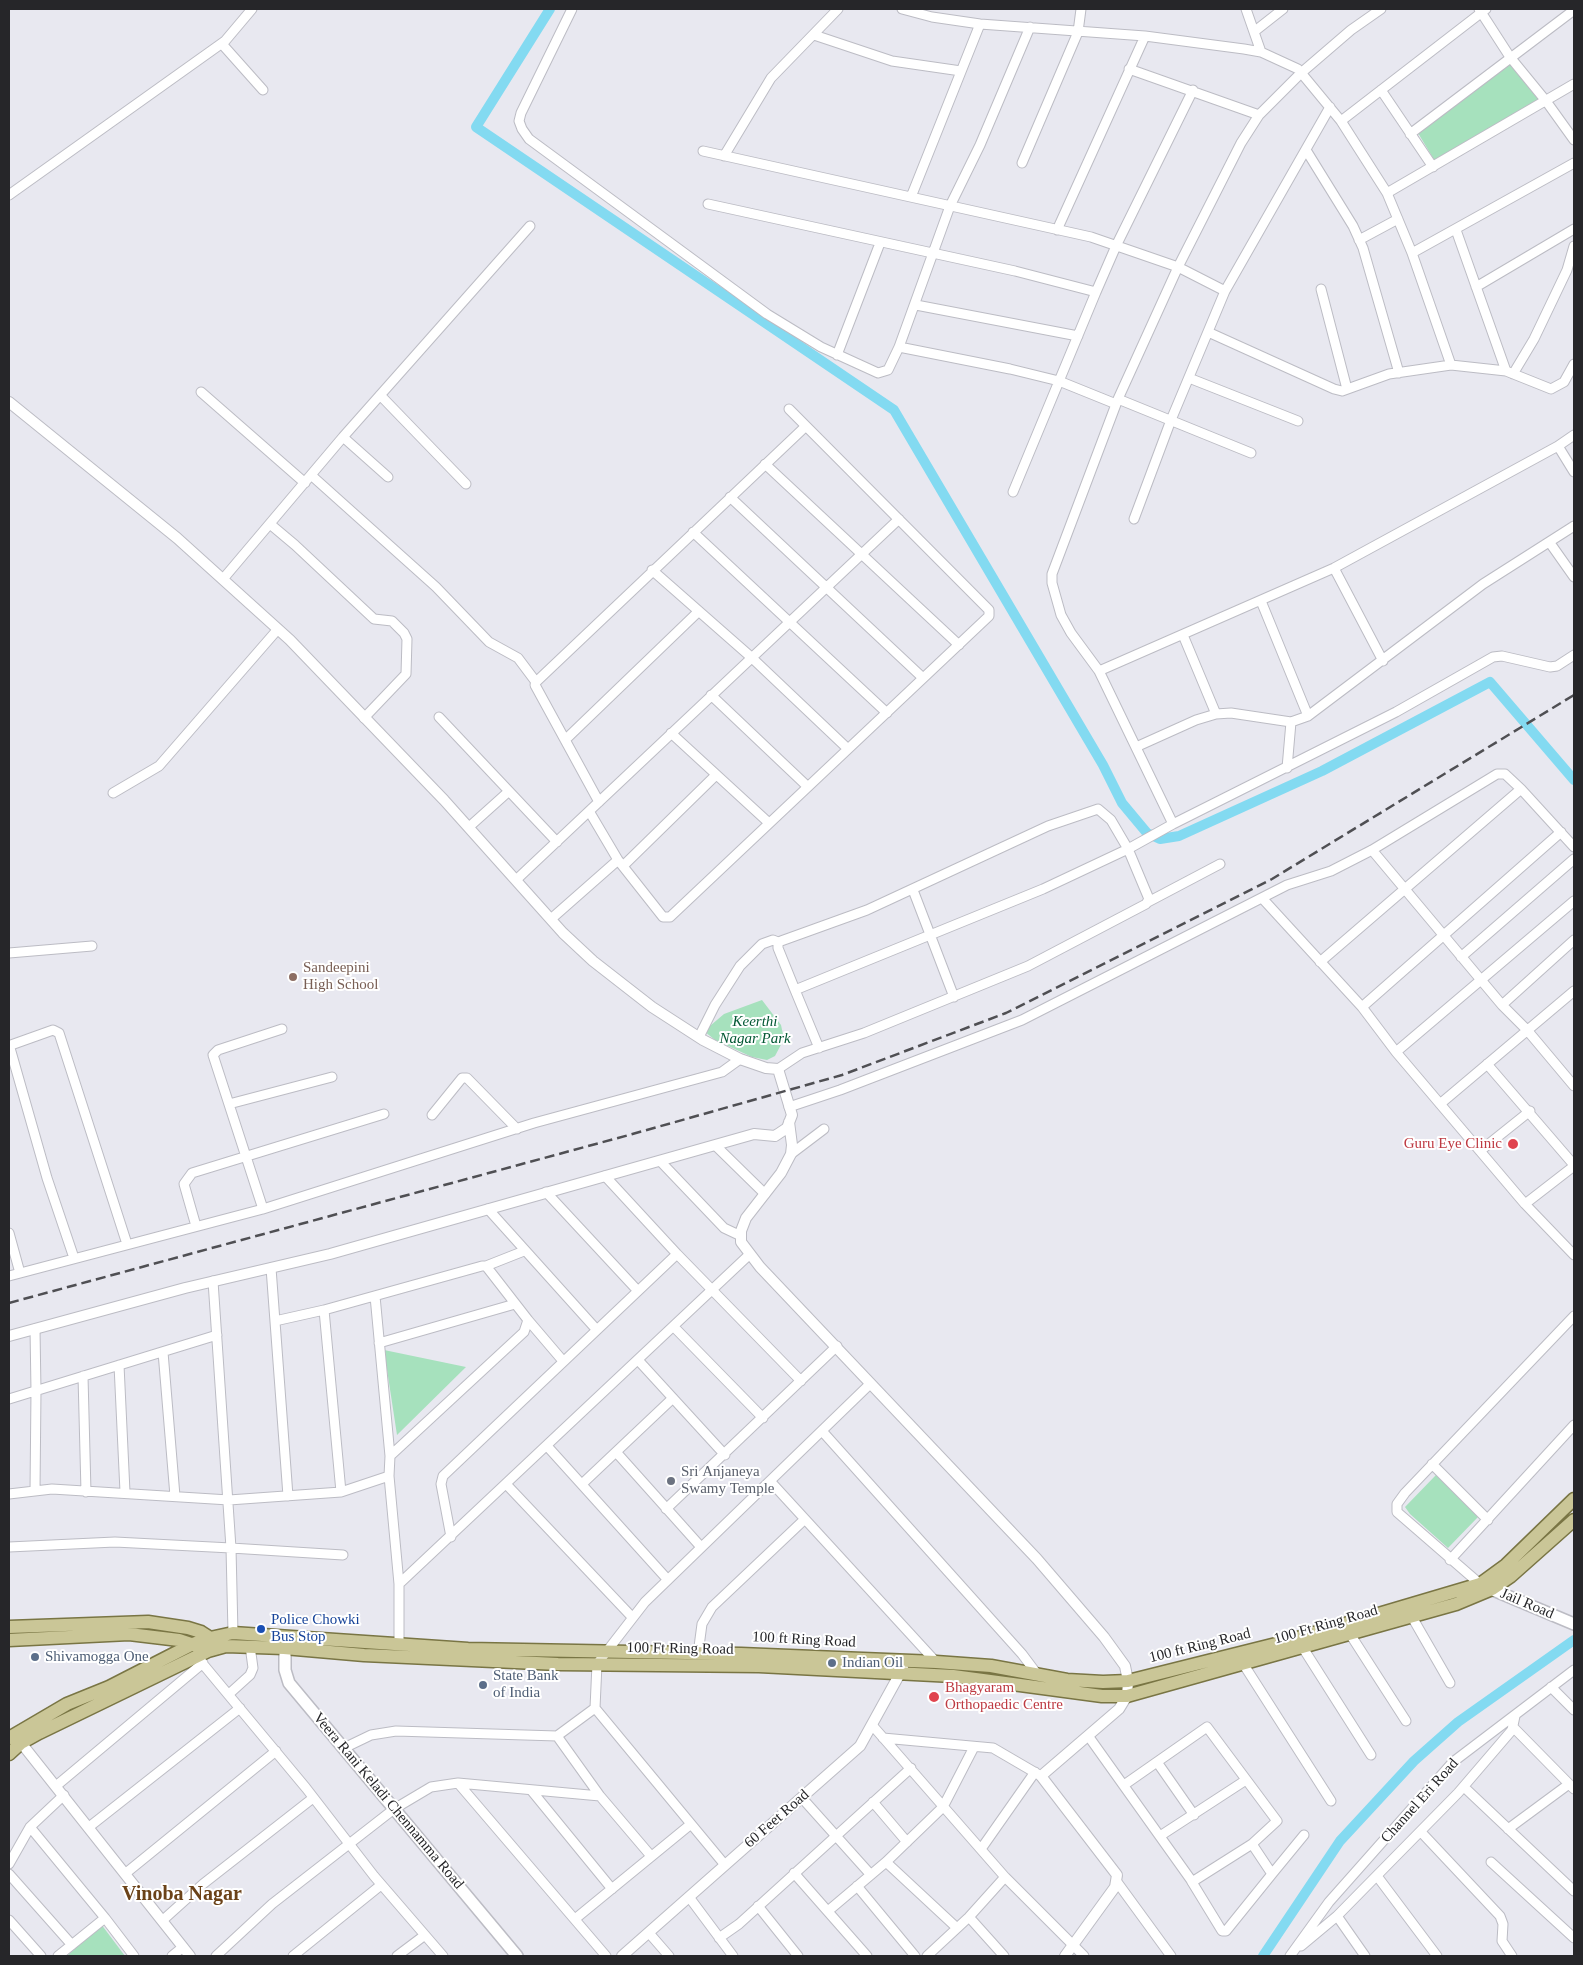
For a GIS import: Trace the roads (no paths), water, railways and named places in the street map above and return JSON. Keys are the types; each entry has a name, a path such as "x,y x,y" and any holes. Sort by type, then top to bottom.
{"main road":[{"name":"100 ft Ring Road","path":"15,1738 67,1704 109,1687 193,1644 233,1633 285,1642 400,1644 468,1649 607,1651 936,1662 991,1666 1067,1680 1128,1681 1284,1642 1486,1587 1574,1498"},
{"name":"100 Ft Ring Road","path":"9,1754 15,1738 203,1657 222,1647 285,1642 364,1655 597,1664 759,1666 953,1676 1102,1696 1127,1696 1244,1665 1456,1604 1486,1587 1511,1576 1574,1520"},
{"name":"Jail Road","path":"1486,1587 1574,1624"},
{"path":"9,1627 148,1622 188,1628 210,1638 222,1647"},
{"path":"9,1640 129,1634 193,1644 203,1657"},
{"name":"Veera Rani Keladi Chennamma Road","path":"285,1642 285,1670 289,1683 517,1956"}],"street":[{"path":"9,195 222,44 252,9"},
{"path":"572,9 520,113 519,121 529,139 767,314 821,348 882,373 888,370 899,347 916,305 950,206 980,144 1030,27"},
{"path":"724,156 772,78 838,9"},
{"path":"902,9 932,17 980,24 1145,36 1261,52 1298,69 1341,121 1387,193 1412,253 1451,365"},
{"path":"1022,163 1078,32 1081,9"},
{"path":"1246,9 1261,52"},
{"path":"1255,31 1283,9"},
{"path":"1173,824 1099,671 1071,633 1062,615 1052,583 1052,574 1117,401 1178,267 1241,144 1259,115 1301,73 1351,30 1382,9"},
{"path":"1341,121 1482,10 1510,57 1546,101 1574,140"},
{"path":"1410,134 1574,10"},
{"path":"911,197 980,24"},
{"path":"814,35 892,61 961,71"},
{"path":"1057,230 1145,36"},
{"path":"222,44 263,90"},
{"path":"1129,69 1193,90 1259,115"},
{"path":"1387,193 1574,84"},
{"path":"1013,492 1116,246 1193,90"},
{"path":"1380,90 1432,167"},
{"path":"1134,519 1225,291 1246,251 1330,107"},
{"path":"1306,150 1359,240 1399,373"},
{"path":"703,151 1057,230 1116,246 1178,267 1225,291"},
{"path":"1412,253 1574,163"},
{"path":"708,204 880,243 934,253 1096,292"},
{"path":"1359,240 1398,219"},
{"path":"223,579 343,437 530,226"},
{"path":"1476,287 1574,229"},
{"path":"1456,230 1509,372"},
{"path":"837,355 880,243"},
{"path":"1509,372 1534,339 1567,270 1574,246"},
{"path":"1321,289 1347,389"},
{"path":"916,305 1078,336"},
{"path":"1208,332 1334,390 1342,391 1399,373 1451,365 1509,372 1551,389 1564,382 1574,364"},
{"path":"899,347 1010,369 1059,381 1172,420 1251,453"},
{"path":"1189,378 1298,421"},
{"path":"201,392 436,587 489,642 518,658 536,682 535,685 598,802"},
{"path":"380,395 466,484"},
{"path":"9,402 120,490 278,629 469,827 551,919 593,961 622,986 699,1037 740,1060 766,1068 778,1069 802,1053 864,1033 1028,966 1220,864"},
{"path":"589,811 620,863 666,919 670,918 989,616 989,610 789,409"},
{"path":"536,682 806,426"},
{"path":"1099,671 1334,568 1558,446 1574,435"},
{"path":"343,437 388,477"},
{"path":"1558,446 1574,472"},
{"path":"765,464 959,645"},
{"path":"730,497 923,678"},
{"path":"516,880 899,519"},
{"path":"270,524 374,619 392,621 404,633 407,639 406,674 364,718"},
{"path":"1136,747 1196,720 1216,714 1231,713 1291,722 1308,716 1483,584 1574,526"},
{"path":"693,532 887,713"},
{"path":"1550,543 1574,577"},
{"path":"1334,568 1383,661"},
{"path":"652,570 751,657 848,749"},
{"path":"1261,601 1308,716"},
{"path":"565,740 699,611"},
{"path":"113,793 158,766 278,629"},
{"path":"1183,634 1216,714"},
{"path":"795,990 1043,889 1128,849 1173,824 1396,712 1493,657 1502,656 1550,668 1557,666 1574,655"},
{"path":"711,695 808,787"},
{"path":"438,717 557,842"},
{"path":"1287,768 1291,722"},
{"path":"671,733 769,824"},
{"path":"789,1107 840,1090 1022,1020 1287,885 1331,871 1372,850 1497,774 1505,774 1574,846"},
{"path":"551,919 620,863 716,775"},
{"path":"1320,962 1521,789"},
{"path":"469,827 508,792"},
{"path":"699,1037 715,1004 740,966 762,944 773,940 778,942 867,910 1040,829 1098,809 1111,820 1128,849 1148,902"},
{"path":"1362,1007 1444,937 1561,832"},
{"path":"1372,850 1481,981 1573,1081"},
{"path":"1461,958 1574,859"},
{"path":"913,890 954,997"},
{"path":"1262,898 1362,1007 1396,1052 1525,1204 1572,1250"},
{"path":"1396,1052 1574,901"},
{"path":"1502,1005 1574,940"},
{"path":"778,942 795,990 820,1048"},
{"path":"9,953 92,946"},
{"path":"1440,1104 1574,991"},
{"path":"74,1258 47,1178 10,1048 11,1045 53,1030 59,1033 127,1244"},
{"path":"263,1209 213,1055 215,1052 282,1030"},
{"path":"9,1276 263,1209 517,1128 722,1072 740,1060"},
{"path":"1487,1064 1530,1111 1574,1166 1525,1204"},
{"path":"9,1336 214,1281 330,1254 546,1192 661,1162 754,1134 775,1136 787,1128 792,1115 778,1069"},
{"path":"229,1104 332,1077"},
{"path":"432,1115 462,1078 467,1078 517,1128"},
{"path":"1480,1151 1530,1111"},
{"path":"196,1226 185,1180 192,1173 384,1114"},
{"path":"789,1122 792,1145 791,1154 781,1173 746,1218 741,1231 741,1242 870,1384 1037,1559 1104,1637 1125,1666 1128,1681 1127,1696 1119,1710 1089,1737 1038,1774 981,1849"},
{"path":"791,1154 824,1129"},
{"path":"716,1146 765,1194"},
{"path":"661,1162 724,1228 741,1236"},
{"path":"605,1176 677,1254 802,1381"},
{"path":"546,1192 638,1291"},
{"path":"488,1209 596,1329"},
{"path":"9,1233 20,1273"},
{"path":"275,1321 324,1310 486,1266 524,1251"},
{"path":"451,1537 441,1484 443,1476 677,1254"},
{"path":"400,1584 750,1254"},
{"path":"486,1266 514,1304 563,1361"},
{"path":"271,1268 288,1496"},
{"path":"214,1281 229,1500 233,1633"},
{"path":"375,1296 390,1456 389,1476 400,1584 400,1644"},
{"path":"379,1343 514,1304"},
{"path":"324,1310 341,1492"},
{"path":"1486,1587 1450,1560 1397,1512 1397,1504 1432,1464 1574,1316"},
{"path":"390,1456 524,1332 528,1320"},
{"path":"674,1326 763,1418"},
{"path":"34,1329 36,1390 35,1491"},
{"path":"9,1399 217,1335"},
{"path":"666,1508 726,1454 837,1346"},
{"path":"163,1352 175,1496"},
{"path":"638,1360 726,1454"},
{"path":"119,1365 125,1492"},
{"path":"83,1376 86,1492"},
{"path":"725,1865 595,1708 597,1664 632,1617 668,1580 870,1384"},
{"path":"582,1484 673,1398"},
{"path":"1450,1560 1574,1425"},
{"path":"822,1431 1022,1654 1037,1674"},
{"path":"547,1446 668,1580"},
{"path":"616,1452 701,1547"},
{"path":"1432,1464 1488,1520"},
{"path":"9,1494 52,1489 86,1492 125,1492 229,1500 341,1492 389,1476"},
{"path":"770,1480 936,1662"},
{"path":"506,1484 632,1617"},
{"path":"698,1654 702,1624 712,1607 805,1519"},
{"path":"9,1546 115,1542 344,1555"},
{"path":"1412,1616 1450,1683"},
{"path":"1350,1634 1406,1721"},
{"path":"228,1694 250,1675 253,1668 250,1646"},
{"path":"1303,1648 1371,1755"},
{"path":"56,1786 203,1657 228,1694 349,1845 443,1956"},
{"name":"60 Feet Road","path":"622,1956 860,1746 906,1661"},
{"path":"1244,1665 1331,1801"},
{"name":"Channel Eri Road","path":"1290,1955 1329,1902 1453,1762 1574,1670"},
{"path":"1551,1687 1574,1710"},
{"path":"89,1827 240,1708"},
{"path":"344,1748 371,1735 396,1730 557,1736 595,1708"},
{"path":"1290,1955 1337,1916 1464,1787 1513,1727 1515,1716"},
{"path":"872,1725 1005,1877 1084,1956"},
{"path":"1124,1785 1207,1727 1277,1821 1252,1844 1192,1882"},
{"path":"1508,1829 1572,1786 1513,1727"},
{"path":"557,1736 600,1796 652,1856"},
{"path":"1089,1737 1192,1882 1224,1932 1304,1835"},
{"path":"15,1738 64,1795 190,1956"},
{"path":"883,1738 993,1748 1038,1774 1099,1849 1117,1875 1117,1882 1065,1956"},
{"path":"828,1911 886,1862 943,1807 974,1747"},
{"path":"126,1873 276,1752"},
{"path":"1157,1762 1194,1814"},
{"path":"719,1938 836,1837 911,1768"},
{"path":"1160,1836 1246,1780"},
{"path":"216,1956 272,1904 394,1809 431,1787 458,1783 600,1796"},
{"path":"458,1783 606,1956"},
{"path":"1464,1787 1574,1891"},
{"path":"531,1790 612,1889"},
{"path":"9,1864 30,1827 64,1795"},
{"path":"163,1920 203,1884 313,1798"},
{"path":"802,1798 871,1875"},
{"path":"873,1802 907,1842"},
{"path":"575,1919 691,1824"},
{"path":"30,1827 106,1918 134,1956"},
{"path":"1421,1832 1500,1916 1503,1924 1502,1941 1512,1956"},
{"path":"1252,1844 1272,1874"},
{"path":"886,1862 956,1928"},
{"path":"1491,1862 1574,1938"},
{"path":"794,1873 867,1956"},
{"path":"9,1874 72,1945"},
{"path":"1377,1876 1437,1956"},
{"path":"927,1956 969,1917 1005,1877"},
{"path":"1117,1882 1171,1956"},
{"path":"294,1956 382,1885"},
{"path":"858,1886 915,1956"},
{"path":"689,1897 733,1956"},
{"path":"758,1906 798,1956"},
{"path":"1337,1916 1365,1956"},
{"path":"969,1917 1004,1956"},
{"path":"58,1956 106,1918"},
{"path":"9,1920 41,1956"},
{"path":"649,1933 669,1956"},
{"path":"397,1956 424,1935"},
{"path":"172,1956 183,1947"}],"waterway":[{"path":"550,9 476,127 894,410 1103,765 1122,803 1147,833 1160,839 1179,836 1322,771 1490,682 1574,780"},
{"path":"1263,1956 1340,1841 1414,1761 1458,1722 1574,1640"}],"railway":[{"path":"9,1303 629,1135 842,1075 1006,1013 1272,879 1574,695"}],"place":[{"name":"Sandeepini High School","path":"293,977"},
{"name":"Guru Eye Clinic","path":"1513,1144"},
{"name":"Sri Anjaneya Swamy Temple","path":"671,1481"},
{"name":"Police Chowki Bus Stop","path":"261,1629"},
{"name":"Shivamogga One","path":"35,1657"},
{"name":"Indian Oil","path":"832,1663"},
{"name":"State Bank of India","path":"483,1685"},
{"name":"Bhagyaram Orthopaedic Centre","path":"934,1697"}],"district":[{"name":"Vinoba Nagar","path":"182,1895"}],"park label":[{"name":"Keerthi Nagar Park","path":"755,1030"}]}
